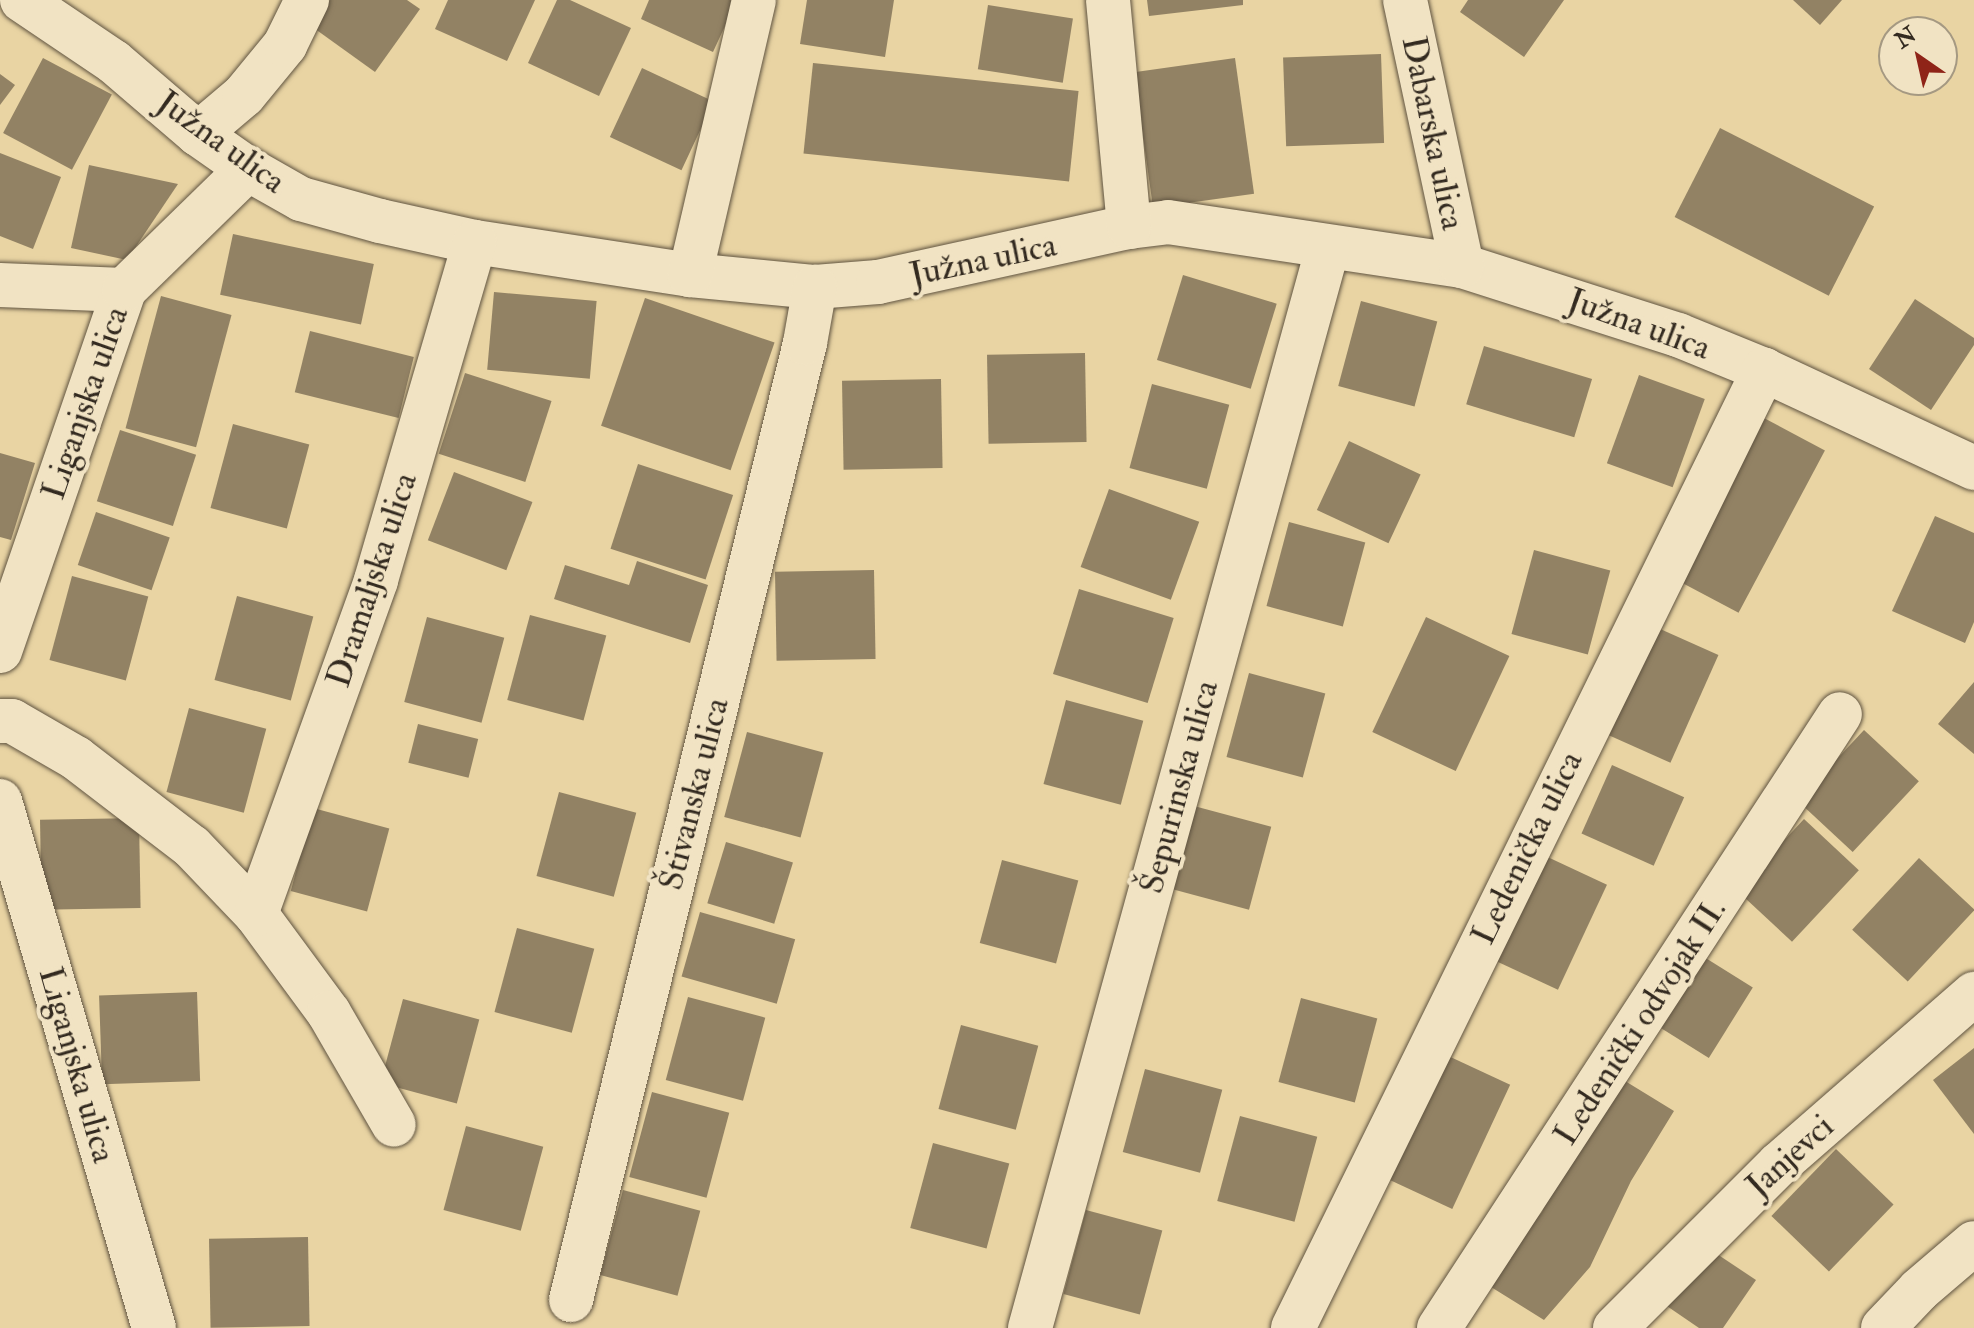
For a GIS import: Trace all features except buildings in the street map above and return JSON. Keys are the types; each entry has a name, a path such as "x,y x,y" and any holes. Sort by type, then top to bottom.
{"street":[{"name":"Južna ulica","path":"22,0 114,62 198,134 248,169 301,199 475,242 690,275 815,287 878,282 1129,227 1168,222 1462,266 1678,335 1764,370 1974,468"},
{"path":"198,134 244,95 285,45 307,0"},
{"path":"690,275 754,0"},
{"path":"1108,0 1129,227"},
{"name":"Dabarska ulica","path":"1405,0 1462,266"},
{"name":"Liganjska ulica","path":"0,651 124,290 248,169"},
{"name":"Dramaljska ulica","path":"256,914 376,580 475,242"},
{"name":"Šepurinska ulica","path":"1030,1328 1328,247"},
{"name":"Liganjska ulica","path":"0,285 124,290"},
{"name":"Štivanska ulica","path":"571,1300 805,343 815,287"},
{"name":"Ledenička ulica","path":"1293,1328 1764,370"},
{"name":"Ledenički odvojak II.","path":"1439,1328 1840,714"},
{"path":"0,721 12,721 76,758 192,847 256,914 329,1013 394,1125"},
{"name":"Liganjska ulica","path":"0,801 154,1328"},
{"name":"Janjevci","path":"1615,1328 1779,1164 1974,994"},
{"path":"1883,1328 1919,1290 1974,1243"}]}
